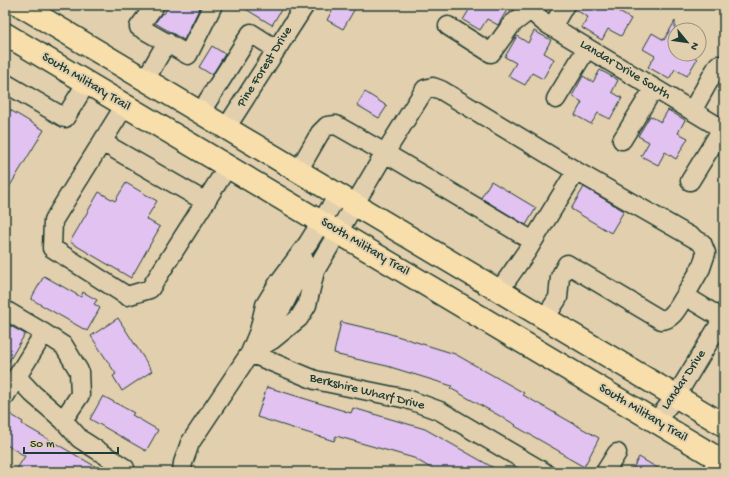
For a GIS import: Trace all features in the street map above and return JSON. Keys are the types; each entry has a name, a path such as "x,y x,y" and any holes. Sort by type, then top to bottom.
{"main road":[{"path":"20,5 724,425"},
{"name":"South Military Trail","path":"5,34 656,420 718,464"}],"street":[{"path":"155,5 139,27 188,54 213,5"},
{"name":"Pine Forest Drive","path":"226,128 305,5"},
{"path":"552,27 565,5"},
{"path":"448,26 491,53 512,24 533,6"},
{"name":"Landar Drive South","path":"533,6 537,16 552,27 723,129"},
{"path":"200,113 252,33 276,49"},
{"path":"145,80 167,42"},
{"path":"556,99 587,48"},
{"path":"692,111 718,65"},
{"path":"5,83 65,118 87,82"},
{"path":"259,331 299,318 307,305 315,271 330,226 346,200 385,153 425,88 433,87 441,90 576,171 702,243 706,253 701,268 685,296 670,317 666,320 661,320 567,264 560,277 558,298 545,318"},
{"path":"622,140 654,88"},
{"path":"125,105 53,221 52,248 127,296 150,289 228,166"},
{"path":"298,171 320,133 327,126 336,125 533,241"},
{"path":"690,181 723,129"},
{"path":"102,142 206,202"},
{"path":"499,290 533,241 576,171"},
{"path":"182,472 183,463 190,443 250,353 259,331 265,305 278,282 308,244 330,226"},
{"path":"250,353 272,340 280,324 283,306 294,284 308,244"},
{"path":"685,296 724,318"},
{"path":"5,310 64,346 79,371 80,395 63,420"},
{"name":"Landar Drive","path":"656,420 676,396 724,318"},
{"path":"5,396 44,333"},
{"name":"Berkshire Wharf Drive","path":"250,353 316,380 407,399 440,411 544,472"},
{"path":"17,377 33,394 63,420 80,439 125,468"},
{"path":"605,472 617,453"}],"building":[{"path":"169,5 201,5 184,40 155,23 162,13 164,14"},
{"path":"239,5 284,5 272,25"},
{"path":"335,5 357,5 343,29 327,20"},
{"path":"472,5 510,5 498,25 487,19 480,30 463,20"},
{"path":"575,5 623,5 619,12 631,19 621,36 608,29 602,40 582,28 588,17 574,9"},
{"path":"534,31 551,40 544,53 554,59 543,79 532,73 525,85 508,76 516,63 505,57 517,36 528,43"},
{"path":"652,33 664,40 667,35 667,62 695,62 687,76 675,69 669,79 648,67 655,56 643,49"},
{"path":"212,46 225,54 212,75 199,67"},
{"path":"600,70 618,80 612,92 622,98 610,119 598,113 591,124 575,115 582,102 572,96 583,76 593,82"},
{"path":"365,92 387,106 379,118 357,105"},
{"path":"5,107 44,130 5,194"},
{"path":"668,110 685,120 678,133 688,138 676,159 665,152 658,165 641,156 649,142 638,136 650,116 661,122"},
{"path":"491,181 536,208 526,225 481,198"},
{"path":"126,183 157,201 146,219 160,227 131,278 70,242 99,192 115,201"},
{"path":"584,187 624,211 611,233 571,209"},
{"path":"44,276 81,297 83,292 97,300 94,304 100,308 87,331 31,299"},
{"path":"118,318 152,371 122,391 113,376 116,374 91,336"},
{"path":"341,322 384,332 455,354 524,393 523,395 599,438 584,467 515,426 516,425 450,388 452,386 387,366 334,353"},
{"path":"5,323 25,334 5,368"},
{"path":"267,387 351,413 353,408 425,429 501,472 437,472 414,458 336,436 334,441 257,417"},
{"path":"103,396 134,413 132,415 158,430 146,451 90,419"},
{"path":"5,411 23,422 22,424 105,472 15,472 25,456 5,444"},
{"path":"639,457 664,472 631,472"}]}
